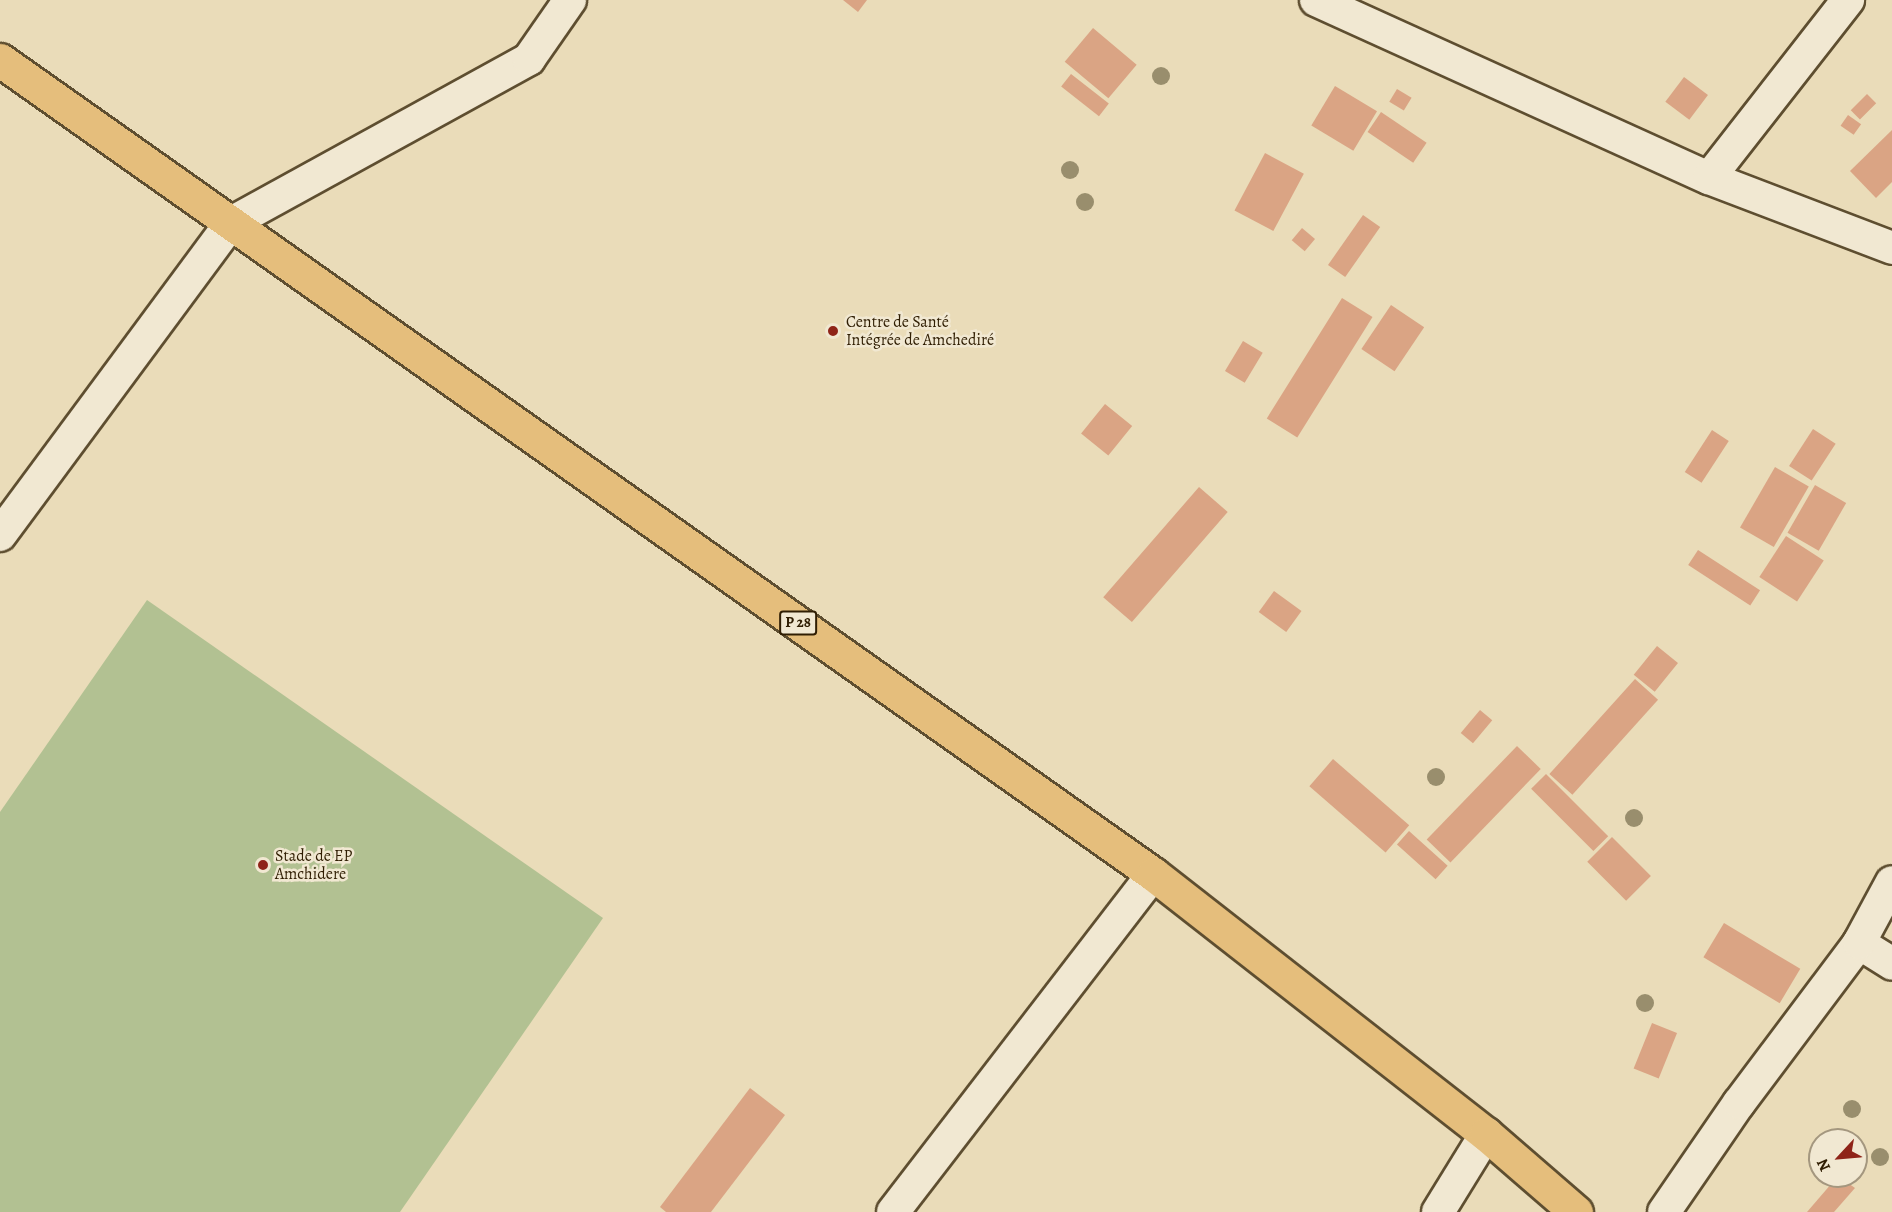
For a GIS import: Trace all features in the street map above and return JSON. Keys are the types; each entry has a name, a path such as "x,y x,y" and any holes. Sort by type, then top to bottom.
{"main road":[{"name":"P 28","path":"0,60 1153,874 1486,1134 1576,1212"}],"street":[{"path":"0,535 231,223 529,59 570,0"},
{"path":"1316,0 1709,178 1892,248"},
{"path":"1709,178 1848,0"},
{"path":"893,1212 1153,874"},
{"path":"1664,1212 1739,1103 1859,944 1892,882"},
{"path":"1859,944 1892,964"},
{"path":"1438,1212 1486,1134"}],"green space":[{"name":"Stade de EP Amchidere","path":"147,600 603,918 400,1212 0,1212 0,812"}],"building":[{"path":"843,0 867,0 858,12"},
{"path":"1093,28 1137,65 1108,98 1065,62"},
{"path":"1071,74 1109,104 1099,116 1061,87"},
{"path":"1684,77 1708,95 1689,120 1665,102"},
{"path":"1335,86 1377,111 1353,151 1311,125"},
{"path":"1397,89 1412,98 1404,111 1389,102"},
{"path":"1867,94 1876,103 1860,119 1851,110"},
{"path":"1381,112 1427,143 1413,163 1368,132"},
{"path":"1848,115 1861,124 1854,135 1841,126"},
{"path":"1892,130 1892,182 1876,198 1850,171"},
{"path":"1265,153 1304,174 1273,231 1234,210"},
{"path":"1363,215 1380,227 1345,277 1328,265"},
{"path":"1302,228 1315,239 1305,251 1292,240"},
{"path":"1342,298 1373,317 1297,437 1267,418"},
{"path":"1391,305 1424,327 1395,371 1361,349"},
{"path":"1243,341 1263,353 1245,383 1225,371"},
{"path":"1105,404 1132,426 1108,456 1081,434"},
{"path":"1813,429 1836,444 1812,481 1789,466"},
{"path":"1712,430 1729,441 1702,483 1685,472"},
{"path":"1775,467 1809,486 1774,547 1740,528"},
{"path":"1815,485 1846,503 1819,551 1788,533"},
{"path":"1199,487 1228,512 1132,622 1103,597"},
{"path":"1786,536 1824,561 1797,602 1759,577"},
{"path":"1698,550 1760,590 1750,605 1688,565"},
{"path":"1274,591 1302,611 1286,632 1259,612"},
{"path":"1657,646 1678,663 1655,692 1634,675"},
{"path":"1635,679 1658,700 1572,795 1549,774"},
{"path":"1480,710 1492,720 1473,743 1461,733"},
{"path":"1517,746 1541,769 1450,862 1427,840"},
{"path":"1333,759 1409,825 1386,852 1309,786"},
{"path":"1546,774 1608,836 1593,851 1531,789"},
{"path":"1409,831 1448,866 1436,879 1397,844"},
{"path":"1612,837 1651,876 1626,901 1587,862"},
{"path":"1724,923 1800,969 1780,1003 1703,957"},
{"path":"1652,1023 1677,1033 1659,1079 1634,1068"},
{"path":"750,1088 785,1115 711,1212 666,1212 660,1207"},
{"path":"1828,1188 1855,1188 1834,1212 1807,1212"}],"place":[{"name":"Centre de Santé Intégrée de Amchediré","path":"833,331"},
{"name":"Stade de EP Amchidere","path":"263,865"}]}
